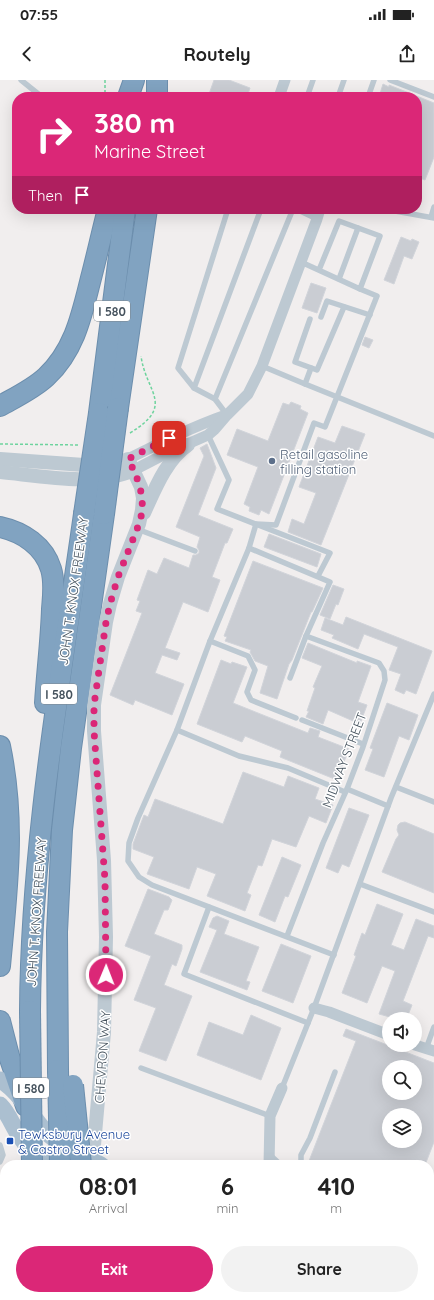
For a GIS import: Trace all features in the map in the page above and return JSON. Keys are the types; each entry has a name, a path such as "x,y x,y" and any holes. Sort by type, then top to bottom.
{"highway":[{"path":"130,92 135,80"},
{"path":"135,80 135,92"},
{"path":"157,80 157,92"},
{"path":"0,406 45,378 60,361 68,348 80,320 107,214"},
{"name":"JOHN T. KNOX FREEWAY","path":"60,1160 57,973 58,892 66,790 94,514 99,413 124,214"},
{"name":"JOHN T. KNOX FREEWAY","path":"32,1160 30,1011 32,929 36,876 50,754 94,514 118,408 146,214"},
{"path":"0,527 10,529 23,535 38,547 44,554 52,570 53,591 46,686 36,876"},
{"path":"0,536 22,540 44,554"},
{"path":"0,746 7,788 10,846 0,966"},
{"path":"57,973 73,1085 91,1160"},
{"path":"0,1021 9,1056 26,1106"}],"main road":[{"path":"0,836 0,847"},
{"path":"0,1080 8,1084 15,1091 44,1130 86,1160"},
{"path":"2,1104 18,1134 33,1153 42,1160"}],"street":[{"path":"280,92 285,80"},
{"path":"0,459 98,466 115,464 131,465 168,453 206,436 248,394 262,366 318,214"},
{"path":"0,472 89,479 112,477 188,430 227,415"},
{"path":"138,526 162,475 179,453 188,445"},
{"name":"CHEVRON WAY","path":"92,1160 104,1032 106,937 104,860 94,731 94,705 109,609 118,577 138,526 142,510 143,498 139,482 131,465"},
{"path":"314,1008 329,1012 382,1032"},
{"path":"269,1160 270,1116 282,1088"}],"lane":[{"path":"21,80 36,92"},
{"path":"309,92 313,80"},
{"path":"340,92 344,80"},
{"path":"370,92 374,80"},
{"path":"390,80 421,92"},
{"path":"422,92 434,97"},
{"path":"411,214 432,218 434,207"},
{"path":"226,214 178,368 194,388 215,399 227,415"},
{"path":"194,388 259,214"},
{"path":"215,399 293,214"},
{"path":"319,270 339,221 380,236 360,289"},
{"path":"339,279 358,228"},
{"path":"256,524 276,525 314,423 325,427 377,296 301,262"},
{"path":"321,317 327,301 370,315"},
{"path":"310,319 295,362 317,370 344,307"},
{"path":"262,366 434,436"},
{"path":"305,384 311,368"},
{"path":"206,436 229,480 217,509 330,553 318,576"},
{"path":"256,524 249,548 210,641 178,730 138,818 129,843 128,861 138,877 152,885 334,954"},
{"path":"138,526 195,551"},
{"path":"249,548 330,582 306,636 290,678"},
{"name":"MIDWAY STREET","path":"286,936 364,744 385,680 384,671 379,663 306,636"},
{"path":"210,641 248,656 255,670 247,692 251,700 296,718"},
{"path":"282,1088 308,1024 388,806 434,694"},
{"path":"302,720 364,744"},
{"path":"178,730 239,756 288,768 388,806"},
{"path":"396,787 434,802"},
{"path":"360,884 434,912"},
{"path":"209,907 184,974 308,1024"},
{"path":"430,1050 434,1027"},
{"path":"141,1068 255,1112 270,1116"},
{"path":"302,1160 302,1155 310,1138 334,1072"},
{"path":"0,1145 3,1155 1,1160"},
{"path":"269,1154 276,1160"}],"path":[{"path":"105,80 105,92"}],"building":[{"path":"214,80 229,80 250,88 249,92 210,92"},
{"path":"383,84 406,92 381,92"},
{"path":"422,98 434,103 434,157 425,180 422,179"},
{"path":"401,237 419,242 412,259 404,256 394,284 384,280"},
{"path":"311,283 326,288 317,313 302,308"},
{"path":"365,337 373,340 369,348 362,345"},
{"path":"291,402 301,406 300,409 308,413 269,514 261,510 259,515 249,511 250,507 244,504 258,467 227,455 237,429 268,441 283,403 289,405"},
{"path":"342,426 365,434 321,545 288,532 292,519 304,524 316,493 299,487 318,437 335,443"},
{"path":"207,444 216,468 198,515 233,529 227,543 225,543 212,577 220,580 208,612 183,602 165,648 180,653 177,660 162,655 155,673 184,684 172,715 135,700 133,705 110,695 142,613 136,611 140,601 137,600 148,570 157,574 164,558 189,568 193,555 199,553 197,547 200,537 176,527 204,456 200,448"},
{"path":"269,534 321,554 317,567 264,547"},
{"path":"253,561 323,588 289,664 277,699 260,693 268,666 255,661 250,652 251,650 225,641 227,637 224,636"},
{"path":"333,585 344,589 338,605 336,604 330,619 320,615"},
{"path":"346,617 432,651 416,694 406,690 404,694 395,690 401,674 389,670 398,647 364,634 358,649 332,638 334,635 321,630 325,618 343,625"},
{"path":"308,643 357,663 357,661 371,666 358,702 367,705 360,724 328,710 323,724 306,717 315,688 313,687 322,666 302,658"},
{"path":"221,660 231,664 232,662 247,667 233,703 308,733 310,728 320,731 318,737 349,749 337,780 280,757 282,751 245,736 242,742 197,724"},
{"path":"387,703 418,715 409,740 399,736 384,777 365,770 373,749 370,748"},
{"path":"243,772 284,787 288,776 319,788 315,799 333,805 326,823 309,816 296,847 272,839 262,866 258,865 247,893 251,895 245,911 207,896 216,874 197,867 189,889 147,874 154,857 133,849 133,844 144,815 148,817 155,799 223,824"},
{"path":"349,808 369,815 349,867 342,864 338,873 326,868"},
{"path":"405,822 434,834 434,893 382,872 399,835 397,830 398,825"},
{"path":"282,857 301,865 288,897 285,896 275,922 259,915"},
{"path":"148,889 169,897 172,900 168,910 164,910 154,934 182,945 176,966 172,964 164,985 192,996 166,1061 139,1051 156,1008 134,1000 151,956 125,946"},
{"path":"377,904 403,914 391,945 404,950 416,919 434,926 434,938 428,936 403,1001 412,1005 409,1012 382,1012 382,1015 379,1014 395,971 382,966 367,1003 342,993 356,956 354,955 362,933 365,935"},
{"path":"217,916 229,921 224,934 259,947 246,981 250,982 247,990 200,972 217,930 209,927 213,918"},
{"path":"281,944 311,956 293,1003 262,991"},
{"path":"251,1015 281,1028 261,1080 197,1055 209,1022 243,1035"},
{"path":"346,1029 382,1043 382,1052 406,1052 434,1063 434,1142 427,1160 309,1160 356,1041 343,1036"}],"place":[{"name":"Retail gasoline filling station","path":"272,461"},
{"name":"Tewksbury Avenue & Castro Street","path":"10,1141"}],"route":[{"path":"106,975 104,860 94,731 94,705 110,604 118,577 142,515 143,498 141,487 128,459 169,438"}]}
